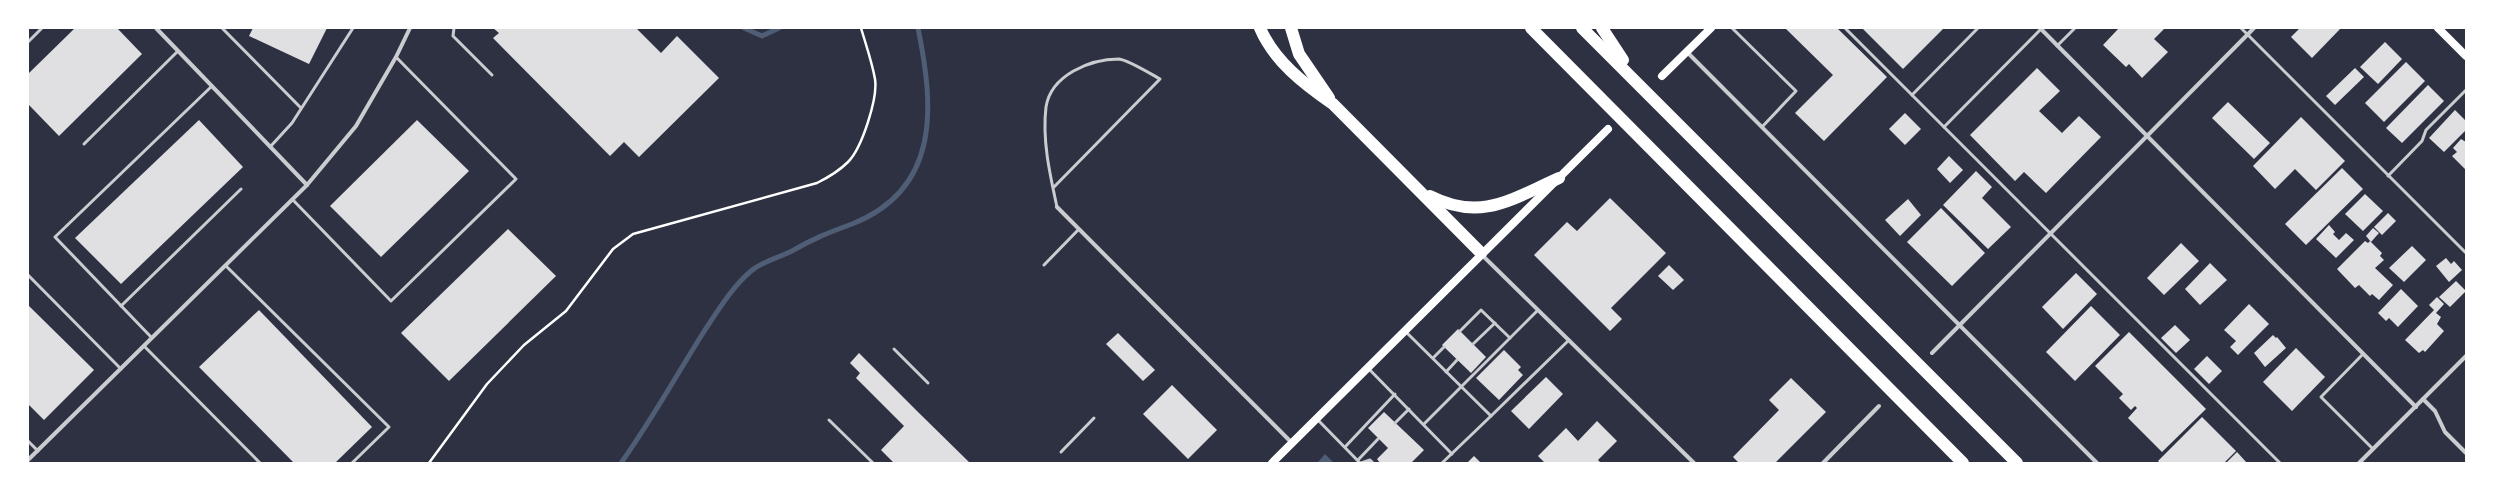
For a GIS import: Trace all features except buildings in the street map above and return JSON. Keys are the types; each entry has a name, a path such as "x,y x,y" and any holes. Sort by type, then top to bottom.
{"highway":[{"path":"1260,28 1281,60 1305,85 1333,104 1481,253"},
{"path":"1291,28 1299,54 1333,104"},
{"path":"1522,28 1561,60"},
{"path":"1530,28 1963,463"},
{"path":"1582,28 1611,50 1637,81 1684,129 2016,463"},
{"path":"1602,28 1611,50"},
{"path":"1422,192 1444,203 1474,209 1500,204 1559,178"}],"main road":[{"path":"1662,76 1711,28"},
{"path":"2438,28 2466,56"},
{"path":"1272,463 1481,253 1608,129"}],"street":[{"path":"156,28 307,185"},
{"path":"28,460 307,185 356,126 396,57 410,28"},
{"path":"1932,353 2254,28"},
{"path":"2040,29 2416,406"},
{"path":"1686,51 2097,463"},
{"path":"1057,207 1292,443"},
{"path":"1481,253 1694,463"},
{"path":"2359,463 2466,356"},
{"path":"2424,399 2435,411 2445,432 2466,453"},
{"path":"1823,463 1879,406"}],"lane":[{"path":"28,42 42,28"},
{"path":"222,28 301,108"},
{"path":"270,147 292,123 352,28"},
{"path":"454,28 453,36 492,75"},
{"path":"1732,28 1796,91 1762,127"},
{"path":"1845,28 2280,463"},
{"path":"1912,95 1978,28"},
{"path":"2057,46 2075,28"},
{"path":"2241,28 2466,253"},
{"path":"1944,127 2040,29"},
{"path":"84,144 178,51"},
{"path":"293,200 391,301 516,179 396,57"},
{"path":"1053,188 1160,79 1120,59 1086,65 1067,75 1053,90 1046,107 1047,160 1057,207"},
{"path":"152,338 55,237 212,86"},
{"path":"2388,176 2422,141 2426,130 2466,90"},
{"path":"121,306 241,189"},
{"path":"1044,265 1079,229"},
{"path":"226,266 389,427 352,463"},
{"path":"28,275 121,369"},
{"path":"1460,331 1481,310 1510,338"},
{"path":"1424,424 1538,310"},
{"path":"1473,344 1495,323"},
{"path":"1404,330 1492,416"},
{"path":"1442,463 1569,340"},
{"path":"144,346 260,463"},
{"path":"1433,358 1444,347"},
{"path":"894,349 928,383"},
{"path":"2363,354 2321,397 2373,449"},
{"path":"1446,372 1457,360"},
{"path":"1367,367 1452,454"},
{"path":"1345,447 1395,394"},
{"path":"1395,423 1409,409"},
{"path":"1060,452 1094,418"},
{"path":"1316,418 1360,462"},
{"path":"829,420 872,463"},
{"path":"1360,462 1378,439"},
{"path":"28,441 38,451"},
{"path":"1360,462 1370,460 1373,463"}],"path":[{"path":"429,463 487,384 524,345 566,311 608,254 633,234 817,182 836,173 849,161 858,147 875,98 875,80 861,28"}],"water":[{"path":"1325,454 1334,463 1317,463"}],"waterway":[{"path":"744,28 762,36 779,28"},
{"path":"621,463 653,415 714,317 731,292 744,277 766,262 821,236 852,224 881,209 902,190 916,167 924,142 928,115 927,87 918,28"}]}
